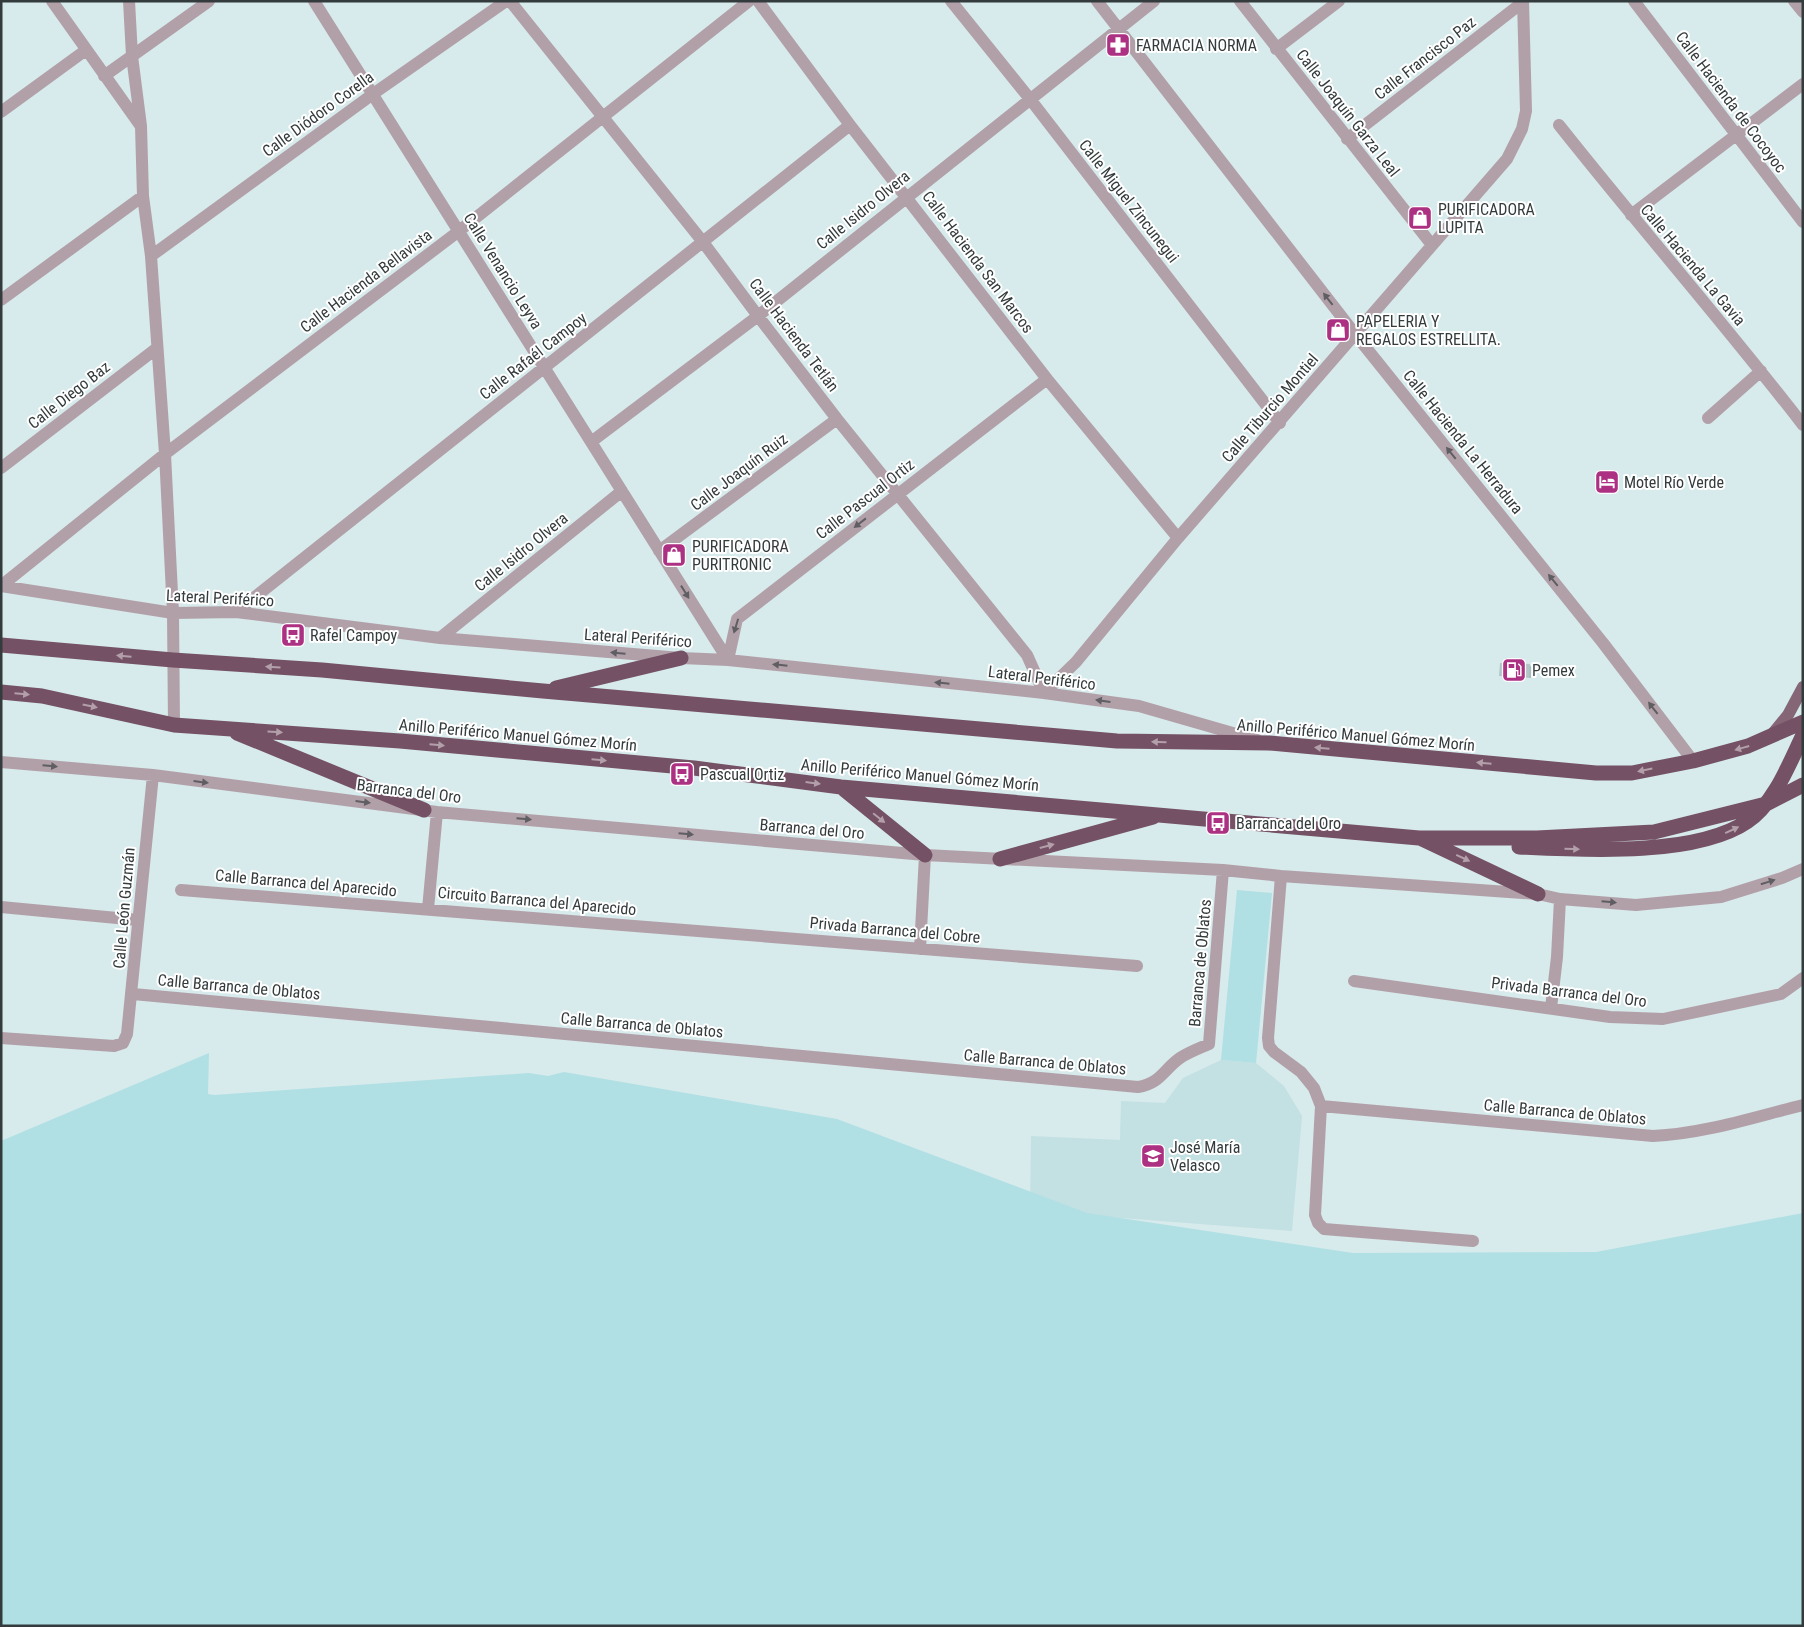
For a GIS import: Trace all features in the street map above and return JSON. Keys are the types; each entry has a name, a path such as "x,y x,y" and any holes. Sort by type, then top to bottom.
{"highway":[{"name":"Anillo Periférico Manuel Gómez Morín","path":"1,645 172,660 322,670 1117,741 1269,743 1596,773 1632,773 1693,761 1748,746 1803,722"},
{"path":"544,691 681,658"},
{"name":"Anillo Periférico Manuel Gómez Morín","path":"1,692 42,696 174,725 400,741 694,768 841,787 1419,838 1537,838 1654,832 1766,804 1803,785"},
{"path":"224,728 431,811"},
{"path":"1766,804 1803,735"},
{"path":"841,787 925,855"},
{"path":"1000,859 1164,814"},
{"path":"1419,838 1538,894"}],"main road":[{"path":"1769,738 1788,715 1803,687"}],"street":[{"path":"52,1 141,126"},
{"path":"130,1 132,56 141,126 143,196 151,256 165,454 173,613 174,725"},
{"path":"104,76 209,1"},
{"name":"Calle Venancio Leyva","path":"314,1 728,660"},
{"name":"Calle Diódoro Corella","path":"151,256 373,94 506,1"},
{"name":"Calle Hacienda Tetlán","path":"510,1 703,242 837,419 1027,655 1044,693"},
{"name":"Calle Hacienda Bellavista","path":"1,586 165,454 459,232 749,1"},
{"name":"Calle Hacienda San Marcos","path":"758,1 850,125 907,196 1047,379 1178,538"},
{"name":"Calle Miguel Zincunegui","path":"951,1 1030,99 1280,423"},
{"name":"Calle Hacienda La Herradura","path":"1097,1 1355,334 1584,620 1693,761"},
{"name":"Calle Isidro Olvera","path":"591,442 758,316 1154,1"},
{"name":"Calle Joaquín Garza Leal","path":"1240,1 1432,245"},
{"path":"1276,49 1339,1"},
{"name":"Calle Hacienda de Cocoyoc","path":"1634,1 1803,222"},
{"path":"1794,1 1803,12"},
{"name":"Calle Tiburcio Montiel","path":"1044,693 1076,662 1178,538 1280,423 1507,159 1522,129 1526,111 1523,2"},
{"name":"Calle Francisco Paz","path":"1347,139 1523,2"},
{"path":"1,112 86,50"},
{"path":"1631,215 1803,84"},
{"name":"Calle Rafaél Campoy","path":"236,612 850,125"},
{"name":"Calle Hacienda La Gavia","path":"1559,125 1803,425"},
{"path":"1,300 143,196"},
{"name":"Calle Diego Baz","path":"1,468 157,348"},
{"path":"1708,418 1761,372"},
{"name":"Calle Pascual Ortiz","path":"728,660 737,619 1047,379"},
{"name":"Calle Joaquín Ruiz","path":"659,551 837,419"},
{"name":"Calle Isidro Olvera","path":"440,638 622,491"},
{"name":"Lateral Periférico","path":"1,586 173,613 236,612 440,638 681,658 728,660 1044,693 1139,706 1269,743"},
{"name":"Barranca del Oro","path":"1,762 153,776 431,811 925,855 1223,870 1281,876 1538,894 1560,899"},
{"name":"Calle León Guzmán","path":"1,1038 114,1046 123,1042 128,1034 153,776"},
{"name":"Circuito Barranca del Aparecido","path":"431,811 428,909 650,927"},
{"path":"920,949 925,855"},
{"path":"1551,1008 1557,958 1560,899 1636,905 1721,897 1782,878 1803,869"},
{"name":"Barranca de Oblatos","path":"1149,1086 1180,1058 1209,1044 1223,870"},
{"path":"1281,876 1268,1038 1269,1046 1274,1052 1301,1072 1314,1088 1321,1106 1315,1215 1318,1223 1324,1229 1473,1241"},
{"name":"Calle Barranca del Aparecido","path":"182,890 428,909"},
{"path":"1,907 138,920"},
{"name":"Privada Barranca del Cobre","path":"650,927 1137,966"},
{"name":"Privada Barranca del Oro","path":"1354,981 1610,1017 1663,1019 1780,994 1803,978"},
{"name":"Calle Barranca de Oblatos","path":"133,994 1128,1086 1149,1086"},
{"name":"Calle Barranca de Oblatos","path":"1321,1106 1653,1136 1675,1135 1701,1130 1803,1105"}],"shaded area":[{"path":"1237,890 1272,893 1256,1063 1221,1060"},
{"path":"209,1053 208,1094 214,1095 529,1073 548,1076 564,1072 837,1119 1087,1213 1353,1253 1596,1252 1803,1213 1803,1626 1,1626 1,1141"},
{"path":"1221,1060 1256,1063 1284,1086 1302,1116 1292,1231 1030,1211 1031,1136 1120,1140 1121,1101 1165,1103 1183,1078"}],"building":[{"name":"Pemex","path":"1500,663 1530,664 1529,677 1499,676"}],"place":[{"name":"FARMACIA NORMA","path":"1118,45"},
{"name":"PURIFICADORA LUPITA","path":"1420,218"},
{"name":"PAPELERIA Y REGALOS ESTRELLITA.","path":"1338,330"},
{"name":"Motel Río Verde","path":"1607,482"},
{"name":"PURIFICADORA PURITRONIC","path":"674,555"},
{"name":"Rafel Campoy","path":"293,635"},
{"name":"Pemex","path":"1514,670"},
{"name":"Pascual Ortiz","path":"682,774"},
{"name":"Barranca del Oro","path":"1218,823"},
{"name":"José María Velasco","path":"1153,1156"}]}
